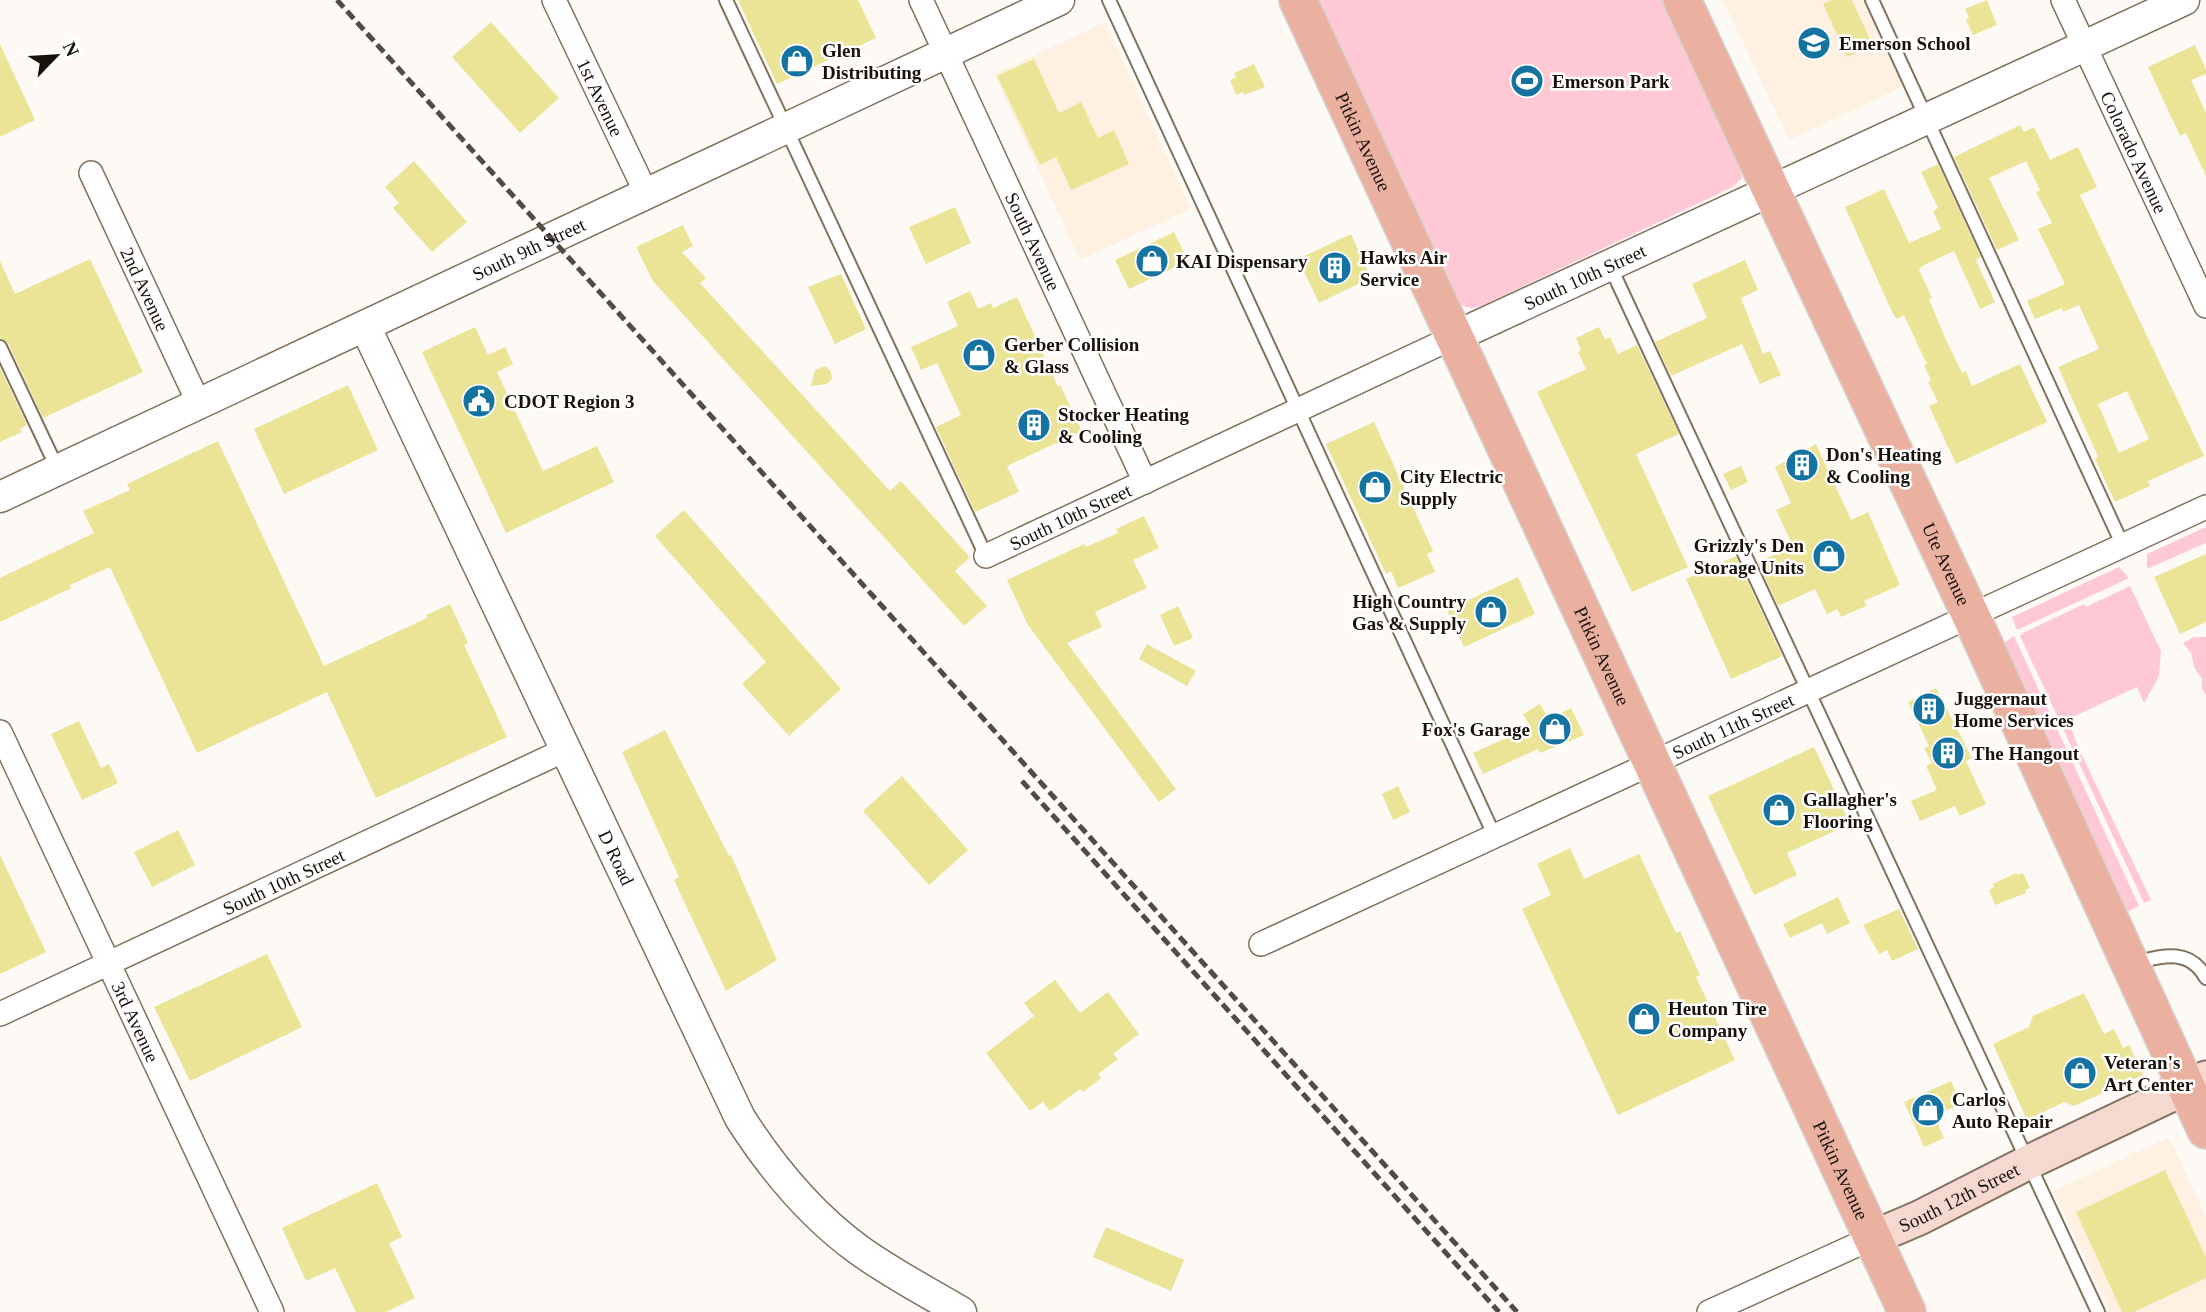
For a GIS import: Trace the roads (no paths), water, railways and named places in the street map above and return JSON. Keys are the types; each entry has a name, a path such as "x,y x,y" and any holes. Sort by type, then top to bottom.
{"main road":[{"name":"Pitkin Avenue","path":"1298,0 1907,1312"},
{"name":"Ute Avenue","path":"1682,0 1971,616 2130,963 2196,1082 2206,1130"},
{"name":"South 12th Street","path":"1872,1238 1919,1218 2196,1082"}],"street":[{"name":"1st Avenue","path":"554,0 647,195"},
{"name":"South Avenue","path":"921,0 1145,482"},
{"name":"South 9th Street","path":"0,497 1059,0"},
{"name":"Colorado Avenue","path":"2063,0 2206,306"},
{"name":"South 10th Street","path":"986,556 1609,264 1772,192 2184,0"},
{"name":"2nd Avenue","path":"91,173 199,404"},
{"name":"D Road","path":"366,326 567,749 719,1079 740,1118 762,1153 794,1191 842,1236 888,1270 961,1312"},
{"name":"South 11th Street","path":"1261,944 2206,508"},
{"name":"3rd Avenue","path":"0,732 272,1312"},
{"name":"South 10th Street","path":"0,1014 567,749"},
{"name":"South 12th Street","path":"1709,1312 1872,1238"}],"lane":[{"path":"726,0 986,556"},
{"path":"1109,0 1495,836"},
{"path":"1872,0 2123,546"},
{"path":"1609,264 2098,1312"},
{"path":"0,347 58,470"},
{"path":"2130,963 2176,955 2200,968 2206,978"}],"railway":[{"path":"337,0 1517,1312"},
{"path":"1022,781 1499,1312"}],"place":[{"name":"Emerson School","path":"1814,43"},
{"name":"Glen Distributing","path":"797,61"},
{"name":"Emerson Park","path":"1527,81"},
{"name":"KAI Dispensary","path":"1152,261"},
{"name":"Hawks Air Service","path":"1335,268"},
{"name":"Gerber Collision & Glass","path":"979,355"},
{"name":"CDOT Region 3","path":"479,401"},
{"name":"Stocker Heating & Cooling","path":"1034,425"},
{"name":"Don's Heating & Cooling","path":"1802,465"},
{"name":"City Electric Supply","path":"1375,487"},
{"name":"Grizzly's Den Storage Units","path":"1829,556"},
{"name":"High Country Gas & Supply","path":"1491,612"},
{"name":"Juggernaut Home Services","path":"1929,709"},
{"name":"Fox's Garage","path":"1555,729"},
{"name":"The Hangout","path":"1948,753"},
{"name":"Gallagher's Flooring","path":"1779,810"},
{"name":"Heuton Tire Company","path":"1644,1019"},
{"name":"Veteran's Art Center","path":"2080,1073"},
{"name":"Carlos Auto Repair","path":"1928,1110"}]}
